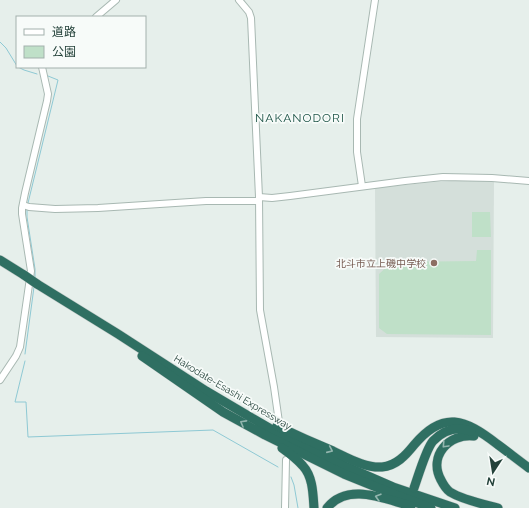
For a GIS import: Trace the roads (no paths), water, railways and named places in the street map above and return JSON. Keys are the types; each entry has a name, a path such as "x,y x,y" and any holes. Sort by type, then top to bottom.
{"highway":[{"name":"Hakodate-Esashi Expressway","path":"0,260 206,391 269,428 347,467 393,487 454,508"},
{"name":"Hakodate-Esashi Expressway","path":"74,307 217,408 265,435 344,474 432,508"},
{"path":"206,391 271,424 367,465 384,467 396,463 422,436 437,425 454,422 466,424 477,429 529,468"},
{"path":"466,424 451,425 442,428 431,436 424,447 412,487 432,442 449,430 462,429 472,431 529,473"},
{"path":"265,435 296,458 305,467 312,487 314,508"},
{"path":"481,437 468,435 459,436 445,445 441,450 437,463 439,477 450,492 461,497 498,508"},
{"path":"327,508 342,496 358,494 372,495 416,508"}],"street":[{"path":"97,16 116,0"},
{"path":"239,0 249,12 251,18 259,199 260,310 279,422"},
{"path":"362,186 357,152 357,118 376,0"},
{"path":"0,380 16,356 20,347 31,271 22,214 26,206 25,193 48,94 42,68"},
{"path":"26,206 55,209 98,208 259,199 443,177 492,178 529,182"},
{"path":"284,508 286,460"}],"waterway":[{"path":"0,42 6,48 16,64"},
{"path":"20,68 37,74"},
{"path":"28,203 58,80 48,76"},
{"path":"27,208 35,278"},
{"path":"25,354 34,287"},
{"path":"25,361 15,402 26,402 28,437 213,430 278,467"},
{"path":"291,477 298,508"}],"place":[{"name":"北斗市立上磯中学校","path":"434,263"}],"district":[{"name":"NAKANODORI","path":"300,118"}]}
